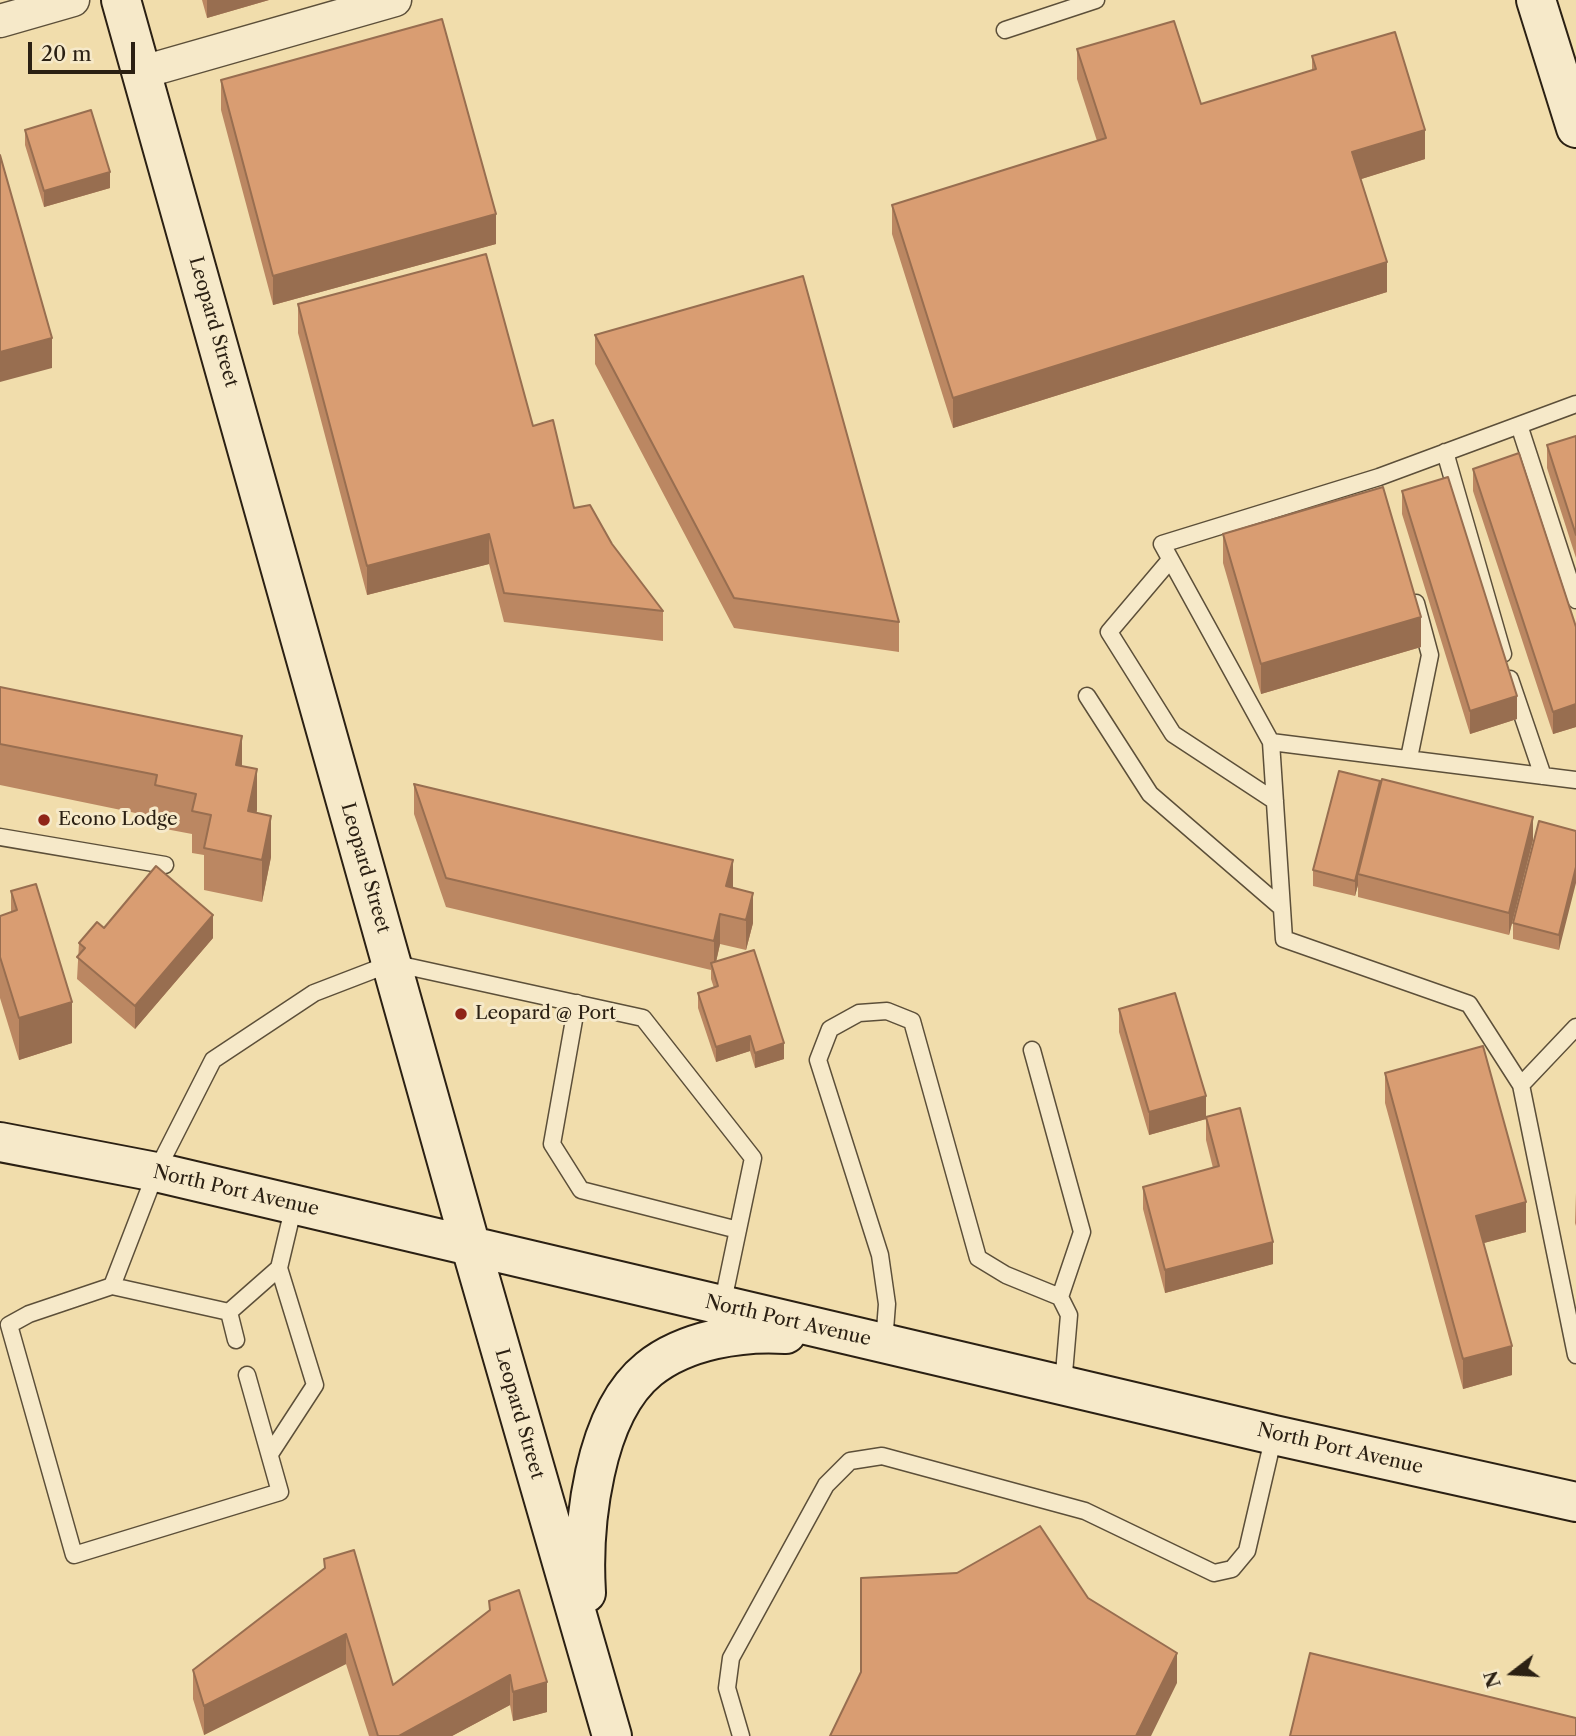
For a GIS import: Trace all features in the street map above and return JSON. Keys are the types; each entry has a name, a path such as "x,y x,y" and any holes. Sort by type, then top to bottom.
{"main road":[{"name":"Leopard Street","path":"121,0 471,1247 612,1736"},
{"path":"1536,0 1576,128"},
{"name":"North Port Avenue","path":"9,1149 156,1172 1274,1435 1576,1502"},
{"path":"612,1736 586,1605 583,1554 587,1509 594,1474 605,1440 626,1395 648,1369 678,1352 724,1337 771,1333 874,1341"}],"street":[{"path":"0,21 73,0"},
{"path":"142,72 395,0"}],"lane":[{"path":"1005,30 1096,0"},
{"path":"1576,404 1445,452 1381,483 1161,544 1271,742 1284,939 1469,1004 1521,1085 1576,1355"},
{"path":"1519,425 1576,600"},
{"path":"1445,452 1515,696 1544,776"},
{"path":"1170,560 1110,632 1173,734 1275,802"},
{"path":"1409,758 1430,655 1412,591"},
{"path":"1087,696 1150,794 1282,908"},
{"path":"1271,742 1576,779"},
{"path":"0,837 165,865"},
{"path":"113,1286 156,1172 213,1060 314,993 392,963 643,1018 753,1158 722,1306"},
{"path":"577,1003 552,1144 580,1190 738,1230"},
{"path":"874,1341 887,1304 880,1255 818,1060 830,1029 859,1013 887,1011 912,1021 978,1258 1006,1275 1060,1297 1069,1315 1063,1385"},
{"path":"1521,1085 1576,1027"},
{"path":"1032,1049 1082,1232 1060,1297"},
{"path":"270,1454 315,1385 279,1268 294,1205"},
{"path":"229,1312 279,1268"},
{"path":"229,1312 113,1286 29,1314 9,1325 74,1555 281,1492 247,1375"},
{"path":"229,1312 236,1339"},
{"path":"741,1736 727,1688 731,1658 826,1485 850,1461 882,1456 1085,1511 1214,1573 1232,1569 1247,1551 1274,1435"}],"building":[{"path":"442,19 496,214 273,276 221,80"},
{"path":"1174,21 1201,104 1316,69 1312,56 1395,32 1425,130 1352,152 1387,262 953,398 892,205 1106,138 1077,49"},
{"path":"91,110 110,172 44,191 25,130"},
{"path":"0,155 52,338 0,352"},
{"path":"486,254 533,426 553,420 574,508 590,505 612,544 663,611 504,593 489,534 367,566 298,304"},
{"path":"803,276 899,622 734,598 595,335"},
{"path":"1576,436 1576,535 1547,445"},
{"path":"1519,453 1576,627 1576,704 1553,712 1473,469"},
{"path":"1448,477 1517,696 1470,711 1402,491"},
{"path":"1383,487 1421,617 1261,664 1223,534"},
{"path":"0,687 242,736 236,765 257,769 248,811 271,816 262,860 204,848 211,815 192,811 196,794 155,785 157,775 0,744"},
{"path":"1339,771 1380,781 1355,881 1313,870"},
{"path":"1382,779 1533,817 1509,913 1358,874"},
{"path":"414,784 733,860 726,886 753,893 746,920 720,914 714,941 446,878"},
{"path":"1539,821 1576,831 1576,867 1559,935 1513,923"},
{"path":"156,866 213,915 135,1006 77,957 85,948 79,943 97,922 104,928"},
{"path":"36,884 72,1002 19,1018 0,957 0,916 17,910 11,891"},
{"path":"754,950 784,1043 755,1053 750,1036 716,1047 698,993 718,986 711,963"},
{"path":"1175,993 1206,1096 1149,1112 1119,1009"},
{"path":"1483,1046 1526,1202 1476,1216 1512,1346 1463,1359 1385,1073"},
{"path":"1240,1108 1273,1242 1165,1270 1143,1187 1219,1166 1206,1117"},
{"path":"1040,1526 1088,1598 1177,1653 1136,1736 830,1736 861,1672 861,1578 957,1573"},
{"path":"354,1550 393,1685 490,1610 489,1601 519,1590 547,1682 513,1692 510,1675 399,1736 378,1736 346,1634 204,1706 193,1670 325,1568 324,1559"},
{"path":"1310,1653 1576,1718 1576,1736 1290,1736"}],"place":[{"name":"Econo Lodge","path":"44,820"},
{"name":"Leopard @ Port","path":"461,1014"}]}
